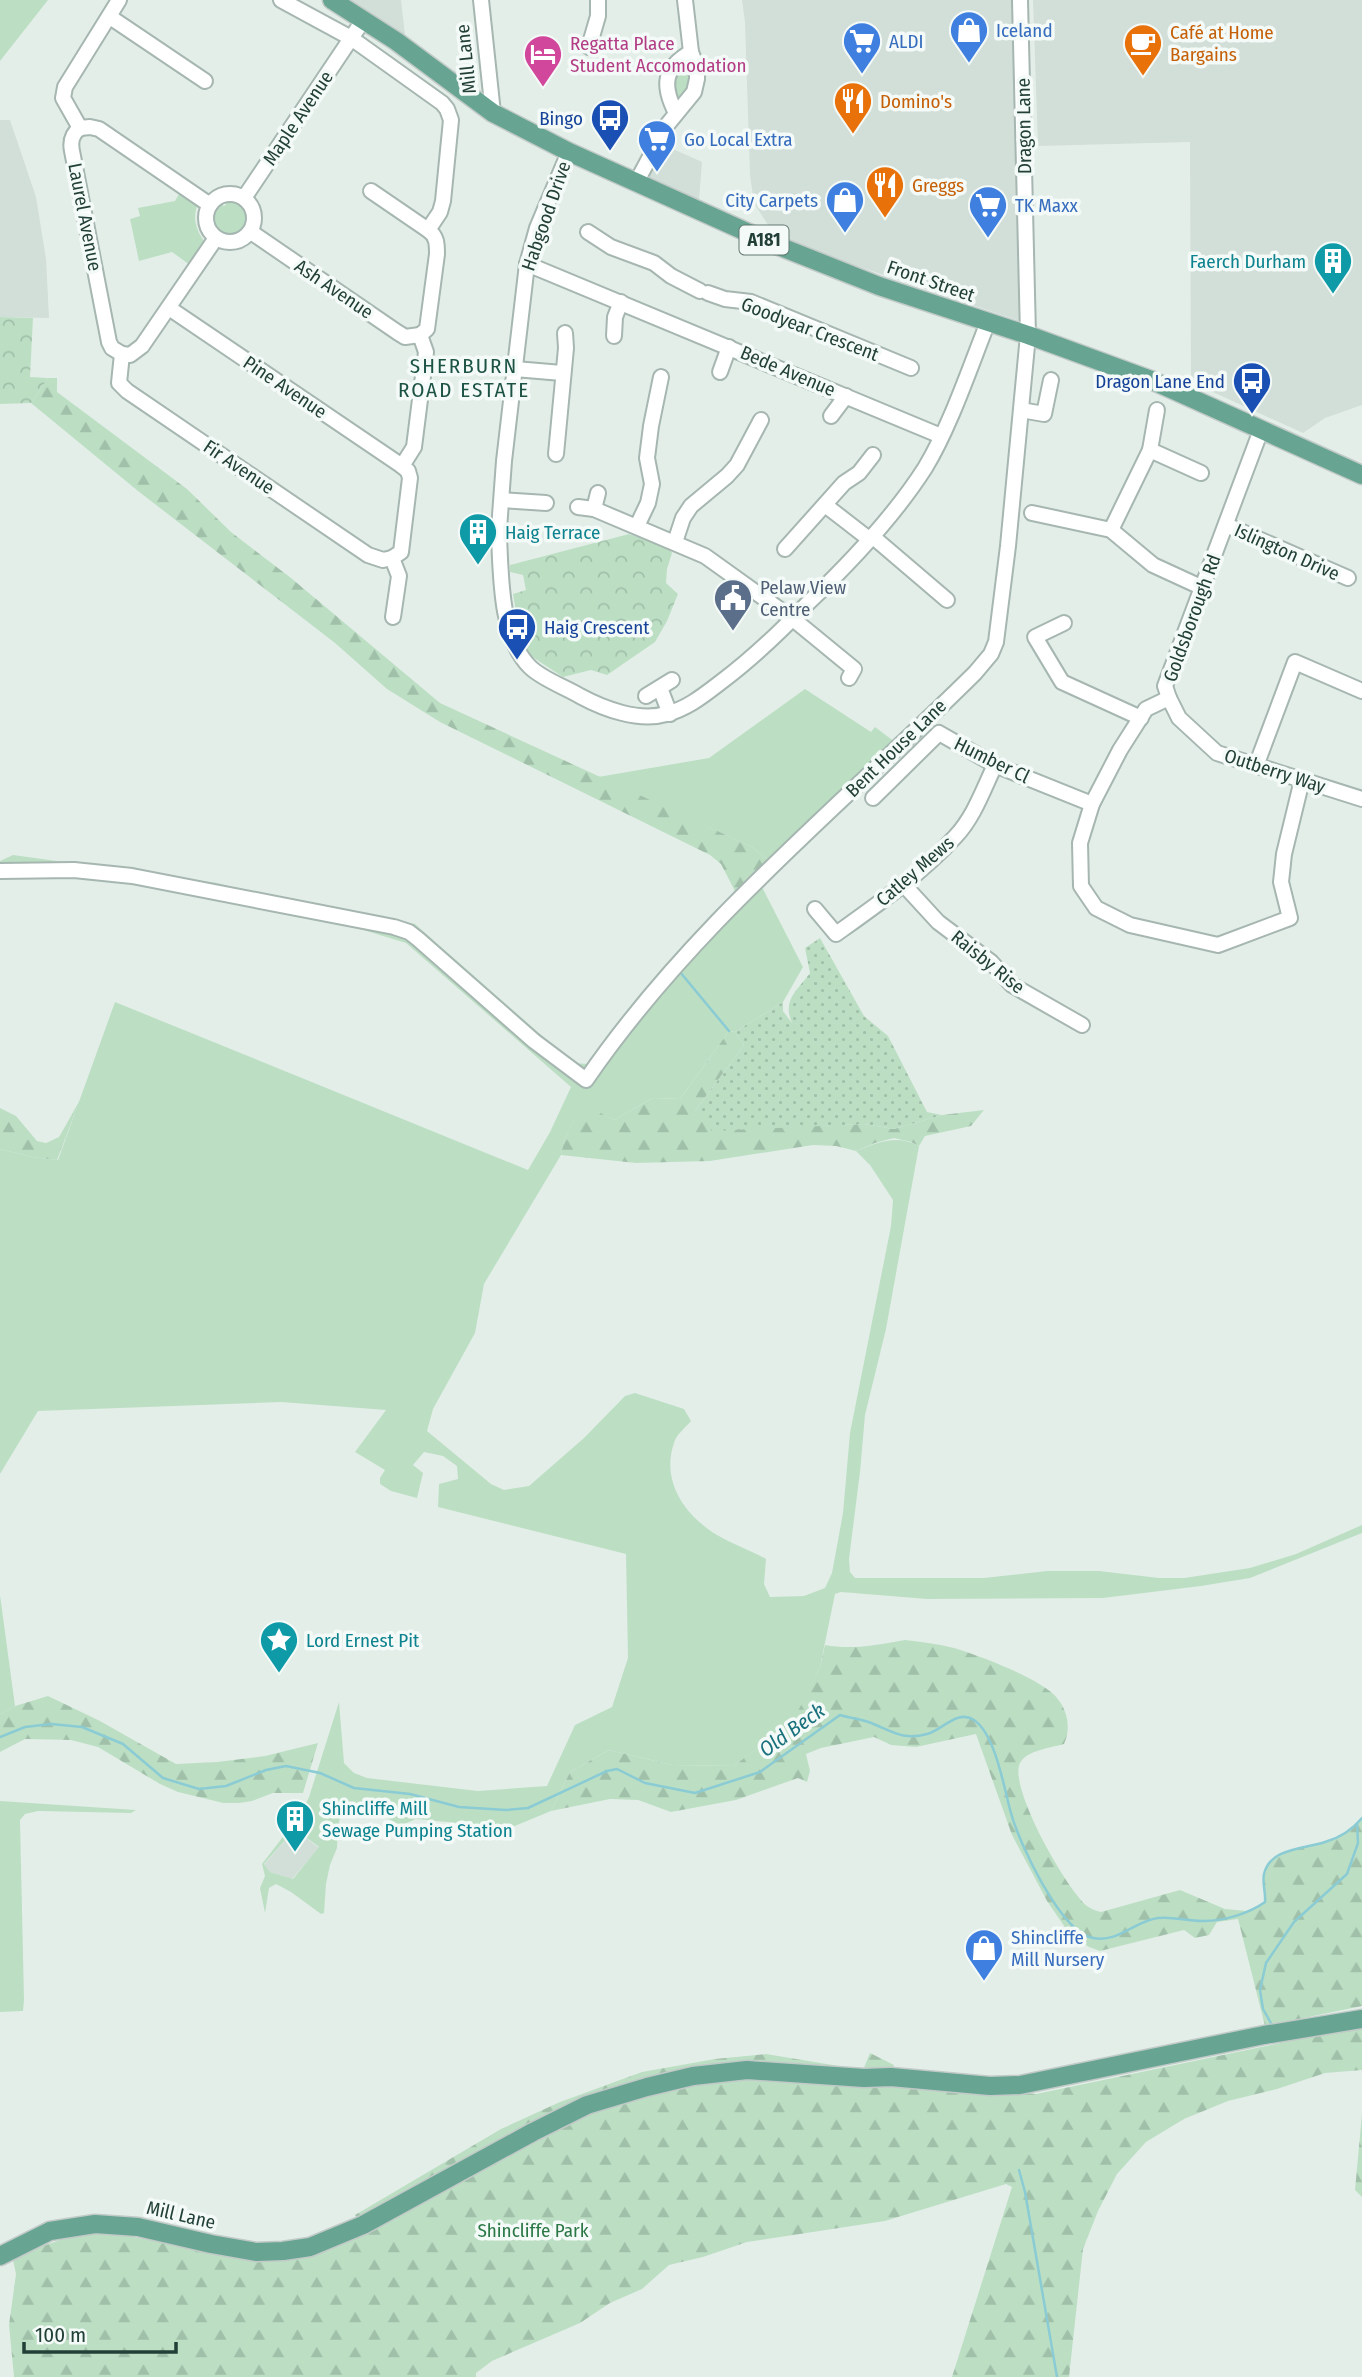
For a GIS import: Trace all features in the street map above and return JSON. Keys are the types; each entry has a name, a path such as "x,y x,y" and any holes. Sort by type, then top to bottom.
{"main road":[{"name":"A181","path":"336,1 493,113"},
{"name":"Front Street","path":"493,113 569,152 771,243 878,286 1028,335 1151,380 1362,475"},
{"name":"Mill Lane","path":"0,2256 50,2231 95,2224 138,2227 256,2252 310,2247 354,2229 587,2105 692,2076 747,2070 864,2078 891,2077 990,2086 1020,2085 1264,2035 1362,2019"}],"street":[{"path":"119,0 65,87 63,98 80,128 99,129 210,205"},
{"path":"281,0 351,38 442,103 451,120 443,201 440,212 428,230"},
{"name":"Mill Lane","path":"481,0 493,113"},
{"path":"590,47 598,16 598,0"},
{"path":"636,183 667,125 694,92 696,68 691,52 685,0"},
{"name":"Dragon Lane","path":"1020,0 1028,335"},
{"path":"110,17 205,81"},
{"name":"Maple Avenue","path":"244,198 364,19"},
{"path":"676,113 668,98 669,71 676,61 691,52"},
{"name":"Laurel Avenue","path":"80,128 74,132 72,150 109,342 119,353"},
{"name":"Habgood Drive","path":"569,152 537,228 527,264 504,461 499,533 509,632 520,655 531,669 585,698 615,710 648,717 664,715"},
{"path":"371,191 428,230 437,243 427,329 420,335 426,352 414,447 402,466 408,471 410,478 401,552 392,558 399,576 393,617"},
{"path":"234,194 244,198 254,211 255,219 251,232 235,242 216,238 206,222 210,205 225,195 234,194"},
{"name":"Ash Avenue","path":"251,232 405,337 420,335"},
{"name":"Goodyear Crescent","path":"588,232 611,247 654,263 671,276 704,292 725,299 751,302 911,368"},
{"path":"119,353 130,355 142,346 216,238"},
{"name":"Bede Avenue","path":"527,264 941,436"},
{"path":"614,336 615,317 621,302"},
{"name":"Pine Avenue","path":"169,308 402,466"},
{"path":"646,696 666,684 664,715 686,707 762,649 848,564 925,468 988,322"},
{"path":"556,454 566,348 565,333"},
{"name":"Bent House Lane","path":"0,871 74,870 132,876 409,932 534,1041 586,1080 659,984 730,909 929,719 991,654 999,630 1028,335"},
{"name":"Bede Avenue","path":"720,372 730,347"},
{"name":"Fir Avenue","path":"119,353 122,387 368,555 383,560 392,558"},
{"path":"515,369 562,373"},
{"path":"637,526 648,503 652,484 647,458 661,377"},
{"path":"1021,410 1050,415 1051,380"},
{"name":"Bede Avenue","path":"831,416 846,396"},
{"path":"1111,530 1150,450 1157,410"},
{"path":"674,542 683,518 691,506 737,465 761,420"},
{"name":"Goldsborough Rd","path":"1261,430 1165,686 1169,698 1146,709 1120,750 1092,804 1080,843 1081,886 1096,908 1130,925 1219,945 1290,918 1281,882 1284,854 1302,780"},
{"path":"1150,450 1201,472"},
{"path":"785,549 844,483 859,473 873,453"},
{"path":"594,509 598,493"},
{"path":"502,500 546,503"},
{"path":"825,505 947,600"},
{"path":"578,507 594,509 705,556 793,619 857,672"},
{"path":"1032,513 1111,530 1153,565 1203,588"},
{"name":"Islington Drive","path":"1226,525 1348,578"},
{"path":"1064,623 1035,637 1062,682 1141,718"},
{"path":"1256,766 1295,663 1362,691"},
{"name":"Outberry Way","path":"1169,698 1179,718 1217,753 1362,799"},
{"name":"Humber Cl","path":"873,798 939,733 995,765 1092,804"},
{"name":"Catley Mews","path":"815,909 836,934 904,886 956,836 974,811 995,765"},
{"name":"Raisby Rise","path":"904,886 938,922 992,962 1012,985 1082,1025"}],"shaded area":[{"path":"348,0 401,0 405,35"},
{"path":"742,0 1020,0 1029,324 777,239 754,203 750,175"},
{"path":"1033,0 1362,0 1362,405 1325,418 1303,433 1191,382 1190,142 1038,146"},
{"path":"0,120 10,120 36,197 46,259 49,318 0,317"},
{"path":"662,144 702,162 699,200 646,178"},
{"path":"295,1829 319,1848 292,1879 270,1872 264,1865"}],"green space":[{"path":"0,0 48,0 0,61"},
{"path":"688,62 689,84 678,104 676,81 679,72"},
{"path":"180,192 198,204 196,224 205,242 190,265 172,252 139,261 130,219 140,216 138,208 175,201"},
{"path":"233,199 246,209 250,218 246,227 238,233 229,236 219,234 213,226 211,211 221,200 223,206 226,205 226,200"},
{"path":"0,317 33,318 30,377 48,378 31,403 0,404"},
{"path":"48,378 57,378 57,392 187,489 231,532 291,578 440,703 752,847 771,862 737,895 721,864 710,855 440,722 387,689 335,643 138,491 31,403"},
{"path":"629,534 669,548 672,553 666,583 678,594 667,621 655,642 607,675 591,670 563,677 531,656 520,636 513,594 526,590 523,575 510,572 510,565"},
{"path":"805,689 871,732 875,727 895,742 771,862 752,847 598,777 709,758"},
{"path":"13,855 217,883 262,895 415,924 573,1063 589,1064 594,1083 620,1043 680,972 762,887 803,967 783,1002 735,1032 729,1031 680,1099 653,1098 614,1120 583,1105 564,1140 561,1155 484,1284 475,1333 433,1409 427,1431 491,1484 504,1490 529,1486 584,1438 625,1396 635,1393 684,1409 691,1421 677,1437 671,1457 673,1484 678,1496 705,1527 766,1559 764,1584 770,1597 804,1596 825,1588 832,1573 843,1513 850,1433 891,1226 893,1200 870,1165 856,1151 880,1142 903,1140 919,1146 886,1329 865,1415 849,1559 850,1572 855,1578 984,1578 1047,1571 1099,1571 1184,1578 1250,1568 1296,1554 1362,1525 1362,1533 1250,1578 1103,1598 927,1599 841,1592 835,1594 820,1667 795,1719 734,1766 672,1765 609,1750 570,1772 551,1811 510,1828 416,1819 402,1825 368,1806 345,1803 338,1825 337,1848 326,1884 324,1913 321,1914 276,1884 269,1888 265,1913 260,1888 265,1876 262,1864 302,1812 339,1702 344,1763 354,1773 367,1778 478,1791 547,1786 575,1725 612,1707 628,1658 626,1554 438,1507 439,1484 458,1479 457,1466 443,1456 424,1452 413,1465 423,1473 417,1498 391,1491 380,1484 385,1470 355,1452 386,1410 281,1402 38,1411 0,1474 0,1149 58,1160 115,1002 528,1170 571,1087 406,943 360,929 126,883 80,879 0,879 0,861","holes":["295,1829 319,1847 293,1879 270,1872 264,1864"]},
{"path":"820,938 864,1016 888,1036 927,1112 942,1115 894,1129 864,1124 712,1131 695,1111 744,1045 735,1032 783,1002 783,1011 792,1023 789,1008 792,996 810,973 805,948"},
{"path":"729,1031 735,1032 744,1045 695,1111 806,1126 864,1124 894,1129 942,1115 984,1110 971,1126 925,1136 919,1146 894,1138 856,1151 836,1146 813,1145 710,1161 636,1163 561,1155 564,1140 583,1104 614,1120 653,1098 680,1099"},
{"path":"80,1100 57,1160 0,1149 0,1108 16,1116 37,1141 46,1143 59,1137"},
{"path":"0,1595 15,1706 0,1714"},
{"path":"905,1640 954,1648 993,1662 1038,1683 1061,1703 1068,1726 1064,1744 1028,1755 1020,1763 1019,1775 1031,1815 1054,1860 1078,1896 1095,1910 1101,1912 1180,1890 1225,1909 1247,1911 1265,1902 1264,1874 1273,1859 1280,1854 1335,1838 1350,1830 1362,1818 1362,2006 1265,2026 1238,1919 1217,1922 1209,1935 1195,1938 1184,1930 1100,1951 1071,1936 1047,1901 1012,1835 976,1734 916,1747 891,1745 874,1737 821,1748 806,1754 810,1771 807,1782 798,1778 736,1800 671,1812 638,1800 610,1799 551,1811 570,1772 609,1750 672,1765 734,1766 794,1719 820,1667 825,1645 855,1647"},
{"path":"48,1696 100,1721 176,1764 265,1756 318,1743 303,1793 273,1793 252,1801 223,1803 178,1792 98,1747 71,1740 25,1739 0,1752 0,1714 15,1706"},
{"path":"0,1801 136,1810 131,1813 38,1811 25,1814 20,1820 23,2011 0,2012"},
{"name":"Shincliffe Park","path":"1362,2026 1362,2070 1325,2073 1228,2101 1184,2119 1146,2142 1117,2174 1083,2249 1069,2377 952,2377 1012,2187 1006,2184 885,2221 747,2242 669,2265 642,2289 610,2303 580,2323 492,2361 476,2373 476,2377 14,2377 9,2325 16,2274 13,2260 80,2233 118,2234 238,2257 362,2225 355,2215 501,2129 560,2102 642,2072 715,2059 766,2054 863,2070 870,2053 894,2065 891,2077 1036,2094"},
{"path":"1362,2114 1362,2197 1355,2190"}],"waterway":[{"path":"680,972 729,1031"},
{"name":"Old Beck","path":"0,1737 25,1727 51,1724 82,1727 123,1744 163,1778 199,1789 226,1786 266,1770 286,1766 320,1773 354,1788 410,1794 459,1807 506,1810 528,1808 607,1771 617,1769 645,1783 695,1793 760,1772 840,1715 911,1736 927,1734 956,1719 968,1717 982,1727 994,1750 1016,1827 1043,1885 1068,1921 1081,1932 1102,1939 1119,1935 1141,1923 1158,1918 1212,1921 1252,1910 1265,1902 1264,1874 1273,1859 1280,1854 1335,1838 1350,1830 1362,1818"},
{"path":"1272,2025 1263,2009 1260,1990 1266,1963 1294,1922 1347,1874 1358,1843 1357,1824"},
{"path":"1019,2170 1057,2377"}],"place":[{"name":"Iceland","path":"969,64"},
{"name":"ALDI","path":"862,75"},
{"name":"Café at Home Bargains","path":"1143,77"},
{"name":"Regatta Place Student Accomodation","path":"543,88"},
{"name":"Domino's","path":"853,135"},
{"name":"Bingo","path":"610,152"},
{"name":"Go Local Extra","path":"657,173"},
{"name":"Greggs","path":"885,219"},
{"name":"City Carpets","path":"845,234"},
{"name":"TK Maxx","path":"988,239"},
{"name":"Faerch Durham","path":"1333,295"},
{"name":"Dragon Lane End","path":"1252,415"},
{"name":"Haig Terrace","path":"478,566"},
{"name":"Pelaw View Centre","path":"733,632"},
{"name":"Haig Crescent","path":"517,661"},
{"name":"Lord Ernest Pit","path":"279,1674"},
{"name":"Shincliffe Mill Sewage Pumping Station","path":"295,1853"},
{"name":"Shincliffe Mill Nursery","path":"984,1982"}],"district":[{"name":"SHERBURN ROAD ESTATE","path":"464,378"}]}
